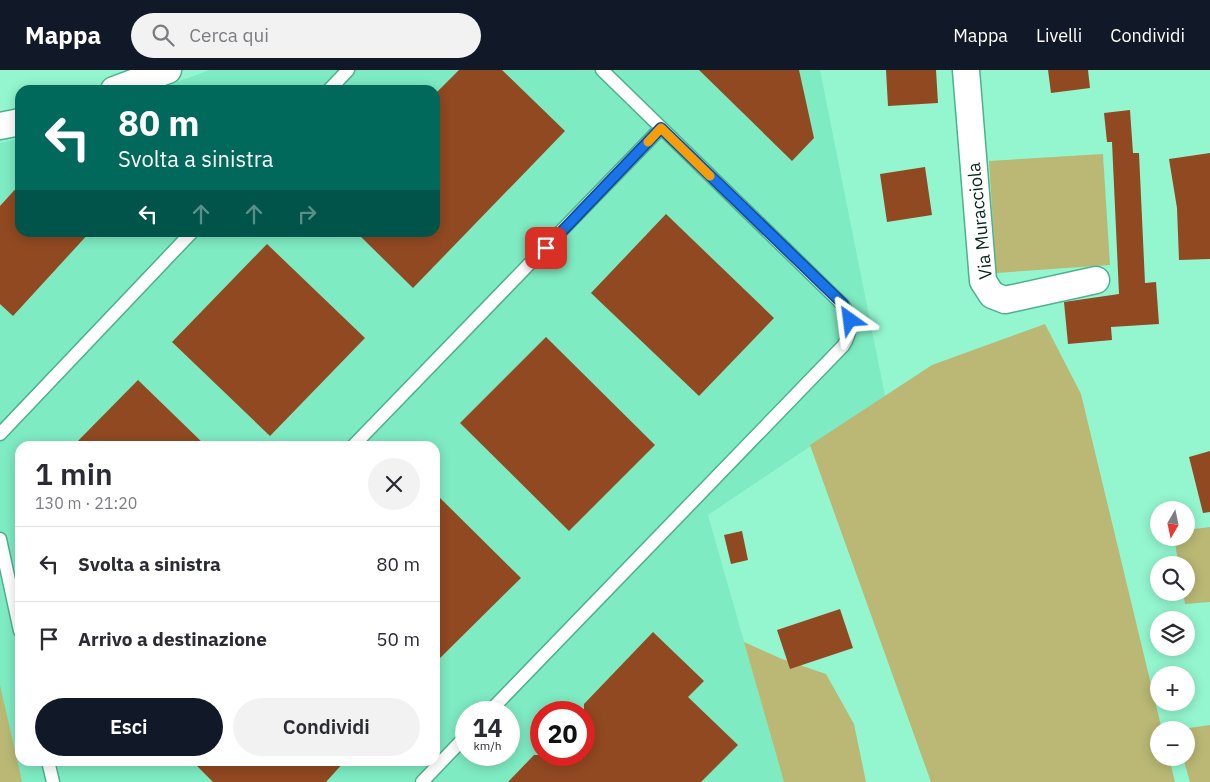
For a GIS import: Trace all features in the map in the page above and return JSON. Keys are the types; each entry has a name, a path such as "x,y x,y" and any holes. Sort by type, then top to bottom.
{"street":[{"path":"128,85 168,70"},
{"name":"Via Muracciola","path":"966,70 983,281 992,295 1005,300 1096,280"},
{"path":"0,126 15,123"}],"lane":[{"path":"334,85 348,70"},
{"path":"500,701 843,346 849,335 850,320 843,304 602,70"},
{"path":"359,441 661,128"},
{"path":"0,434 187,237"},
{"path":"0,538 15,608"},
{"path":"440,763 455,748"},
{"path":"49,766 53,782"},
{"path":"422,782 437,766"}],"shaded area":[{"path":"210,70 820,70 885,396 708,515 784,782 0,782 0,143 15,139 15,237 440,237 440,85 169,85"},
{"path":"1103,154 1110,265 996,273 989,161"},
{"path":"1045,324 1081,394 1150,680 1150,711 1157,711 1160,721 1150,721 1150,766 1171,766 1175,782 931,782 810,445 932,365"},
{"path":"1210,527 1210,602 1185,604 1184,601 1195,601 1195,556 1177,556 1175,546 1195,546 1195,529"},
{"path":"744,642 782,659 826,674 854,724 866,782 784,782"},
{"path":"0,685 15,750 15,766 19,766 22,781 0,782"},
{"path":"1210,725 1210,782 1190,782 1185,766 1195,766 1195,727"}],"building":[{"path":"459,70 502,70 565,131 413,288 361,237 440,237 440,89"},
{"path":"699,70 799,70 814,138 792,161"},
{"path":"886,70 936,70 938,103 888,106"},
{"path":"1048,70 1088,70 1090,88 1051,93"},
{"path":"1130,110 1133,153 1139,153 1145,283 1156,282 1159,324 1111,327 1112,340 1068,344 1064,302 1119,294 1112,142 1107,142 1104,113"},
{"path":"1210,153 1210,259 1179,260 1177,208 1169,159"},
{"path":"925,167 932,215 887,222 880,174"},
{"path":"15,190 15,237 85,237 13,316 0,304 0,206"},
{"path":"666,214 774,318 699,396 591,293"},
{"path":"267,244 365,338 270,436 172,342"},
{"path":"546,337 655,445 569,531 460,423"},
{"path":"138,380 201,441 78,441"},
{"path":"1210,451 1210,512 1203,513 1189,457"},
{"path":"440,498 521,578 440,658"},
{"path":"742,531 748,560 731,564 724,535"},
{"path":"840,609 853,648 790,669 777,630"},
{"path":"653,632 704,681 688,697 738,745 701,782 508,782 530,759 530,766 595,766 595,701 587,701"},
{"path":"197,766 340,766 326,782 213,782"}],"slow traffic":[{"path":"648,142 661,128 710,176"}],"route":[{"path":"546,248 661,128 843,304 850,320"}]}
